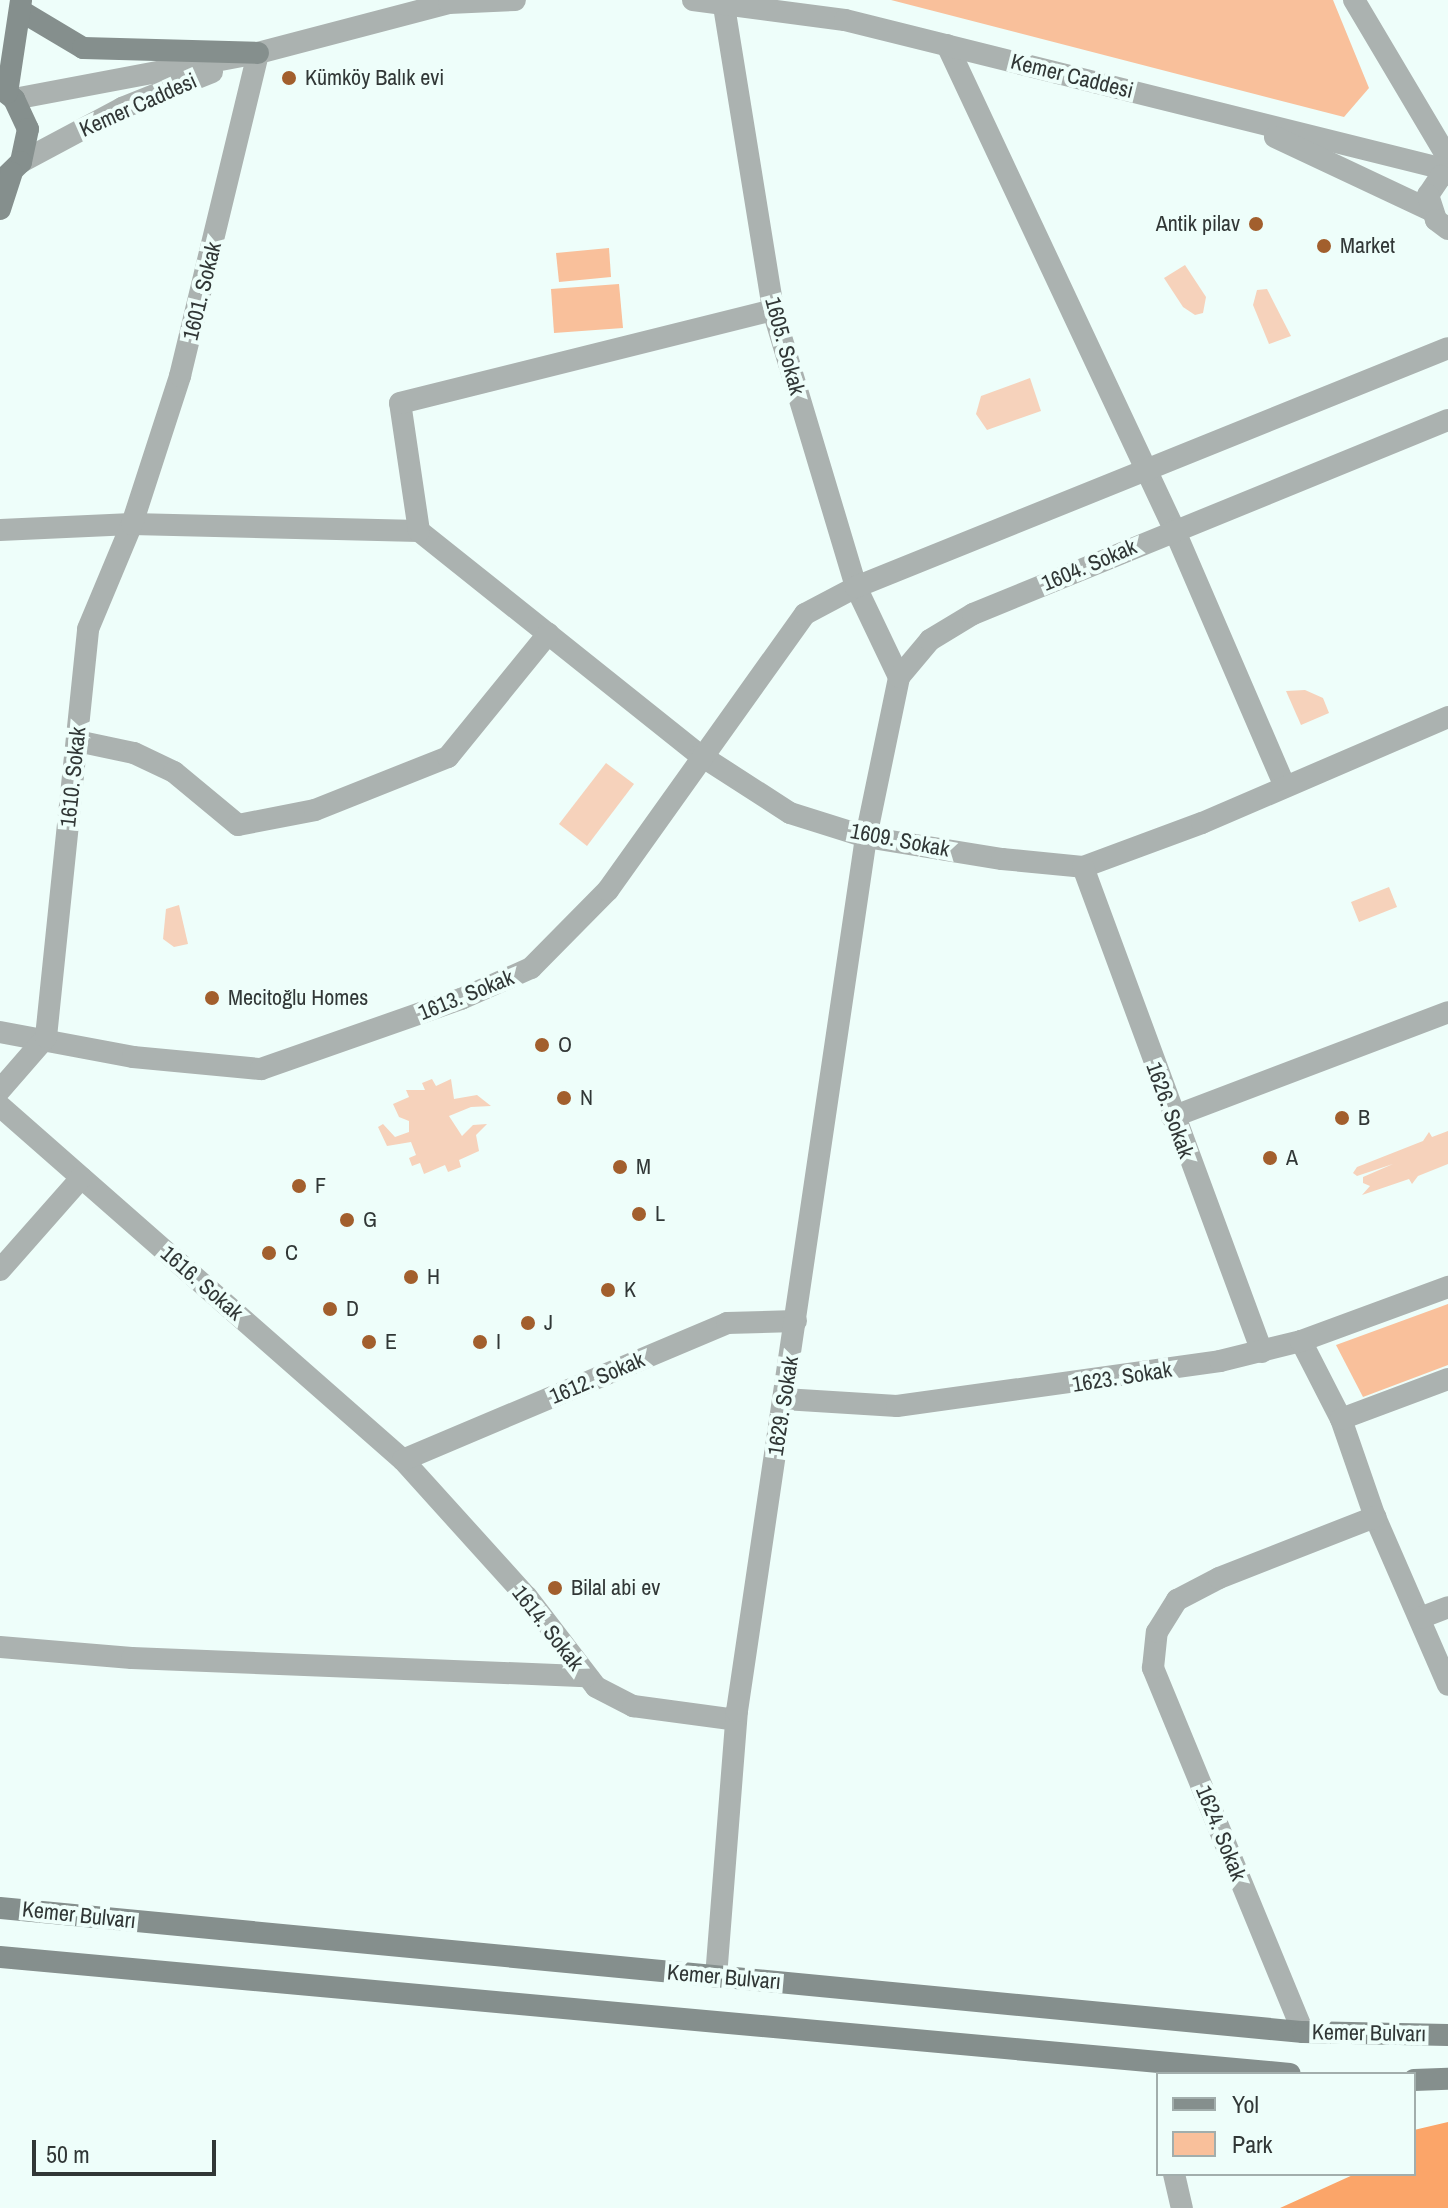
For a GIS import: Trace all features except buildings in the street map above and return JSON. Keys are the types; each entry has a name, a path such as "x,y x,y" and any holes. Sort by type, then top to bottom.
{"main road":[{"path":"0,209 28,129 7,93 21,6 83,48 258,53"},
{"name":"Kemer Bulvarı","path":"0,1908 1303,2032 1448,2035"},
{"name":"Kemer Bulvarı","path":"0,1957 1176,2069 1244,2072"},
{"path":"1416,2080 1448,2079"}],"street":[{"name":"Kemer Caddesi","path":"7,93 258,53 448,2 515,0"},
{"name":"Kemer Caddesi","path":"693,0 724,1 845,20 1448,172"},
{"path":"1354,0 1448,158"},
{"name":"1605. Sokak","path":"724,1 773,310 856,587 899,677"},
{"path":"947,45 1174,529 1284,785"},
{"name":"Kemer Caddesi","path":"11,172 122,108 258,53"},
{"name":"1601. Sokak","path":"132,524 180,376 258,53"},
{"path":"1227,115 1432,211 1448,229"},
{"path":"1432,211 1428,195 1441,176 1448,172"},
{"path":"0,530 132,524 419,531 400,403 773,310"},
{"name":"1613. Sokak","path":"0,1032 46,1037 133,1057 261,1069 461,999 531,968 597,901 805,614 856,587 1448,348"},
{"name":"1604. Sokak","path":"866,837 899,677 930,640 973,614 1174,529 1448,420"},
{"name":"1610. Sokak","path":"46,1037 88,629 132,524"},
{"name":"1609. Sokak","path":"419,531 700,755 790,813 866,837 1083,867 1162,839 1448,717"},
{"path":"77,741 134,753 174,772 238,825 315,810 448,757 548,634"},
{"name":"1629. Sokak","path":"716,1977 736,1720 866,837"},
{"name":"1626. Sokak","path":"1083,867 1172,1117 1262,1352"},
{"path":"1172,1117 1448,1012"},
{"path":"0,1090 46,1037"},
{"name":"1616. Sokak","path":"0,1106 403,1460"},
{"path":"0,1270 81,1178"},
{"name":"1623. Sokak","path":"784,1399 897,1406 1059,1387 1262,1352 1301,1341 1448,1287"},
{"name":"1612. Sokak","path":"403,1460 727,1323 796,1321"},
{"path":"1301,1341 1341,1419 1375,1517 1448,1685"},
{"path":"1341,1419 1448,1379"},
{"name":"1614. Sokak","path":"403,1460 527,1597 586,1676 605,1694 633,1706 736,1720"},
{"name":"1624. Sokak","path":"1303,2032 1153,1668 1157,1632 1177,1600 1219,1578 1375,1517"},
{"path":"1420,1618 1448,1607"},
{"path":"0,1647 132,1658 586,1676"},
{"path":"1174,2176 1182,2208"}],"green space":[{"path":"891,0 1333,0 1369,88 1344,117"},
{"path":"609,248 611,277 559,282 556,253"},
{"path":"619,284 623,328 554,333 551,289"},
{"path":"1448,1304 1448,1365 1363,1397 1336,1345"}],"shaded area":[{"path":"1185,265 1206,297 1203,313 1195,315 1183,307 1164,278"},
{"path":"1267,289 1291,336 1269,344 1253,305 1257,290"},
{"path":"1030,378 1041,411 987,430 976,414 981,396"},
{"path":"1305,690 1323,698 1329,713 1301,725 1286,691"},
{"path":"606,763 634,784 587,846 559,824"},
{"path":"1389,887 1397,907 1359,922 1351,902"},
{"path":"179,905 188,944 174,947 163,939 166,909"},
{"path":"432,1079 436,1086 451,1079 454,1099 477,1095 491,1106 471,1107 449,1116 462,1136 473,1125 487,1124 476,1135 479,1151 459,1160 461,1167 448,1172 445,1165 424,1174 420,1163 412,1166 409,1158 416,1155 411,1142 387,1146 378,1127 383,1124 395,1137 409,1132 409,1121 399,1117 393,1104 409,1097 406,1090 425,1090 422,1083"},
{"path":"1448,1131 1448,1164 1418,1176 1412,1184 1409,1179 1362,1195 1370,1186 1363,1183 1363,1177 1393,1164 1357,1176 1353,1173 1357,1167 1423,1141 1429,1132 1432,1137"},
{"path":"1448,2122 1448,2208 1280,2208 1351,2176 1416,2176 1416,2130"}],"place":[{"name":"Kümköy Balık evi","path":"289,78"},
{"name":"Antik pilav","path":"1256,224"},
{"name":"Market","path":"1324,246"},
{"name":"Mecitoğlu Homes","path":"212,998"},
{"name":"O","path":"542,1045"},
{"name":"N","path":"564,1098"},
{"name":"B","path":"1342,1118"},
{"name":"A","path":"1270,1158"},
{"name":"M","path":"620,1167"},
{"name":"F","path":"299,1186"},
{"name":"L","path":"639,1214"},
{"name":"G","path":"347,1220"},
{"name":"C","path":"269,1253"},
{"name":"H","path":"411,1277"},
{"name":"K","path":"608,1290"},
{"name":"D","path":"330,1309"},
{"name":"J","path":"528,1323"},
{"name":"E","path":"369,1342"},
{"name":"I","path":"480,1342"},
{"name":"Bilal abi ev","path":"555,1588"}]}
